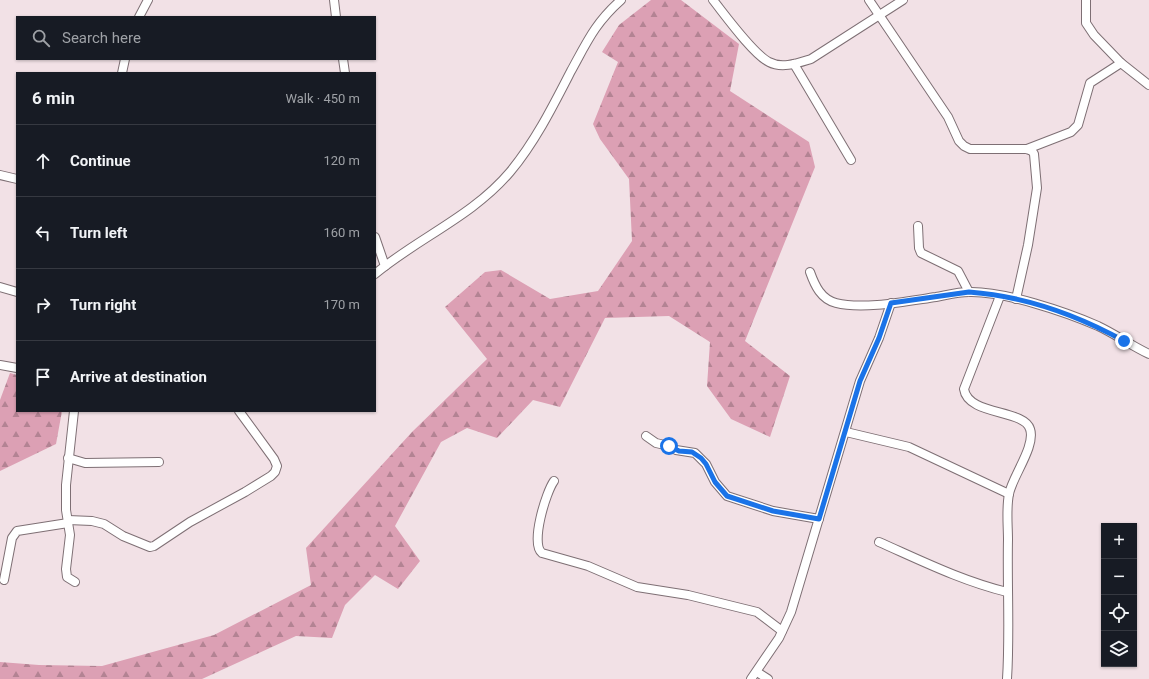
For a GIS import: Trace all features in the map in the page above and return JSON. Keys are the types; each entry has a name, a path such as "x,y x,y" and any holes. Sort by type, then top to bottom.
{"street":[{"path":"140,16 148,0"},
{"path":"334,0 336,16"},
{"path":"376,273 474,206 509,173 533,142 591,34 604,15 621,0"},
{"path":"713,0 756,52 769,63 780,65 794,64 811,59 879,17 903,0"},
{"path":"869,0 879,17 948,117 959,141 970,149 1027,149 1071,132 1078,125 1090,83 1121,63"},
{"path":"1086,0 1086,23 1097,39 1121,63 1149,86"},
{"path":"122,72 124,60"},
{"path":"343,60 345,72"},
{"path":"794,64 851,160"},
{"path":"1016,299 1028,245 1037,188 1034,154 1032,151 1027,149"},
{"path":"0,174 16,179"},
{"path":"918,226 919,248 921,253 958,271 969,292"},
{"path":"376,240 385,266"},
{"path":"810,272 816,288 824,297 834,302 844,304 891,303 969,292 1000,296 1016,299 1059,312 1099,327 1149,354"},
{"path":"0,287 16,292"},
{"path":"1000,296 964,390 965,396 971,403 1024,421 1030,430 1031,437 1009,494 1007,592 1010,656 1007,679"},
{"path":"751,679 757,672 782,631 801,581 860,381 879,338 891,303"},
{"path":"0,365 16,368"},
{"path":"74,412 68,458 66,510 70,546 66,573 67,577 75,582"},
{"path":"4,580 12,538 17,531 68,521 89,520 104,524 124,536 150,547 154,546 211,509 245,492 270,476 275,472 277,466 274,459 240,412"},
{"path":"846,432 909,447 1009,494"},
{"path":"646,436 656,443 669,446 676,450 695,453 706,464 715,482 727,496 773,511 819,519"},
{"path":"68,458 86,462 159,462"},
{"path":"554,481 549,491 540,521 537,548 542,553 588,566 638,587 688,595 757,612 782,631"},
{"path":"879,542 953,576 1007,592"},
{"path":"757,672 768,679"}],"green space":[{"path":"651,0 681,0 739,44 730,91 809,142 815,167 745,341 790,376 770,437 731,419 707,386 710,342 669,316 605,318 560,407 533,400 497,438 467,428 441,442 395,526 420,561 398,589 375,575 345,605 332,638 296,636 202,679 0,679 0,662 39,665 102,666 214,635 311,585 306,548 412,432 487,359 445,307 485,272 501,270 550,299 598,291 632,241 629,179 600,139 593,124 618,62 602,52 619,25"},
{"path":"10,373 16,375 16,412 62,412 56,444 0,471 0,400"}],"route":[{"path":"669,446 679,451 695,453 701,458 706,464 715,482 727,496 773,511 819,519 860,381 879,338 891,303 959,293 980,292 1016,299 1059,312 1099,327 1124,341"}]}
